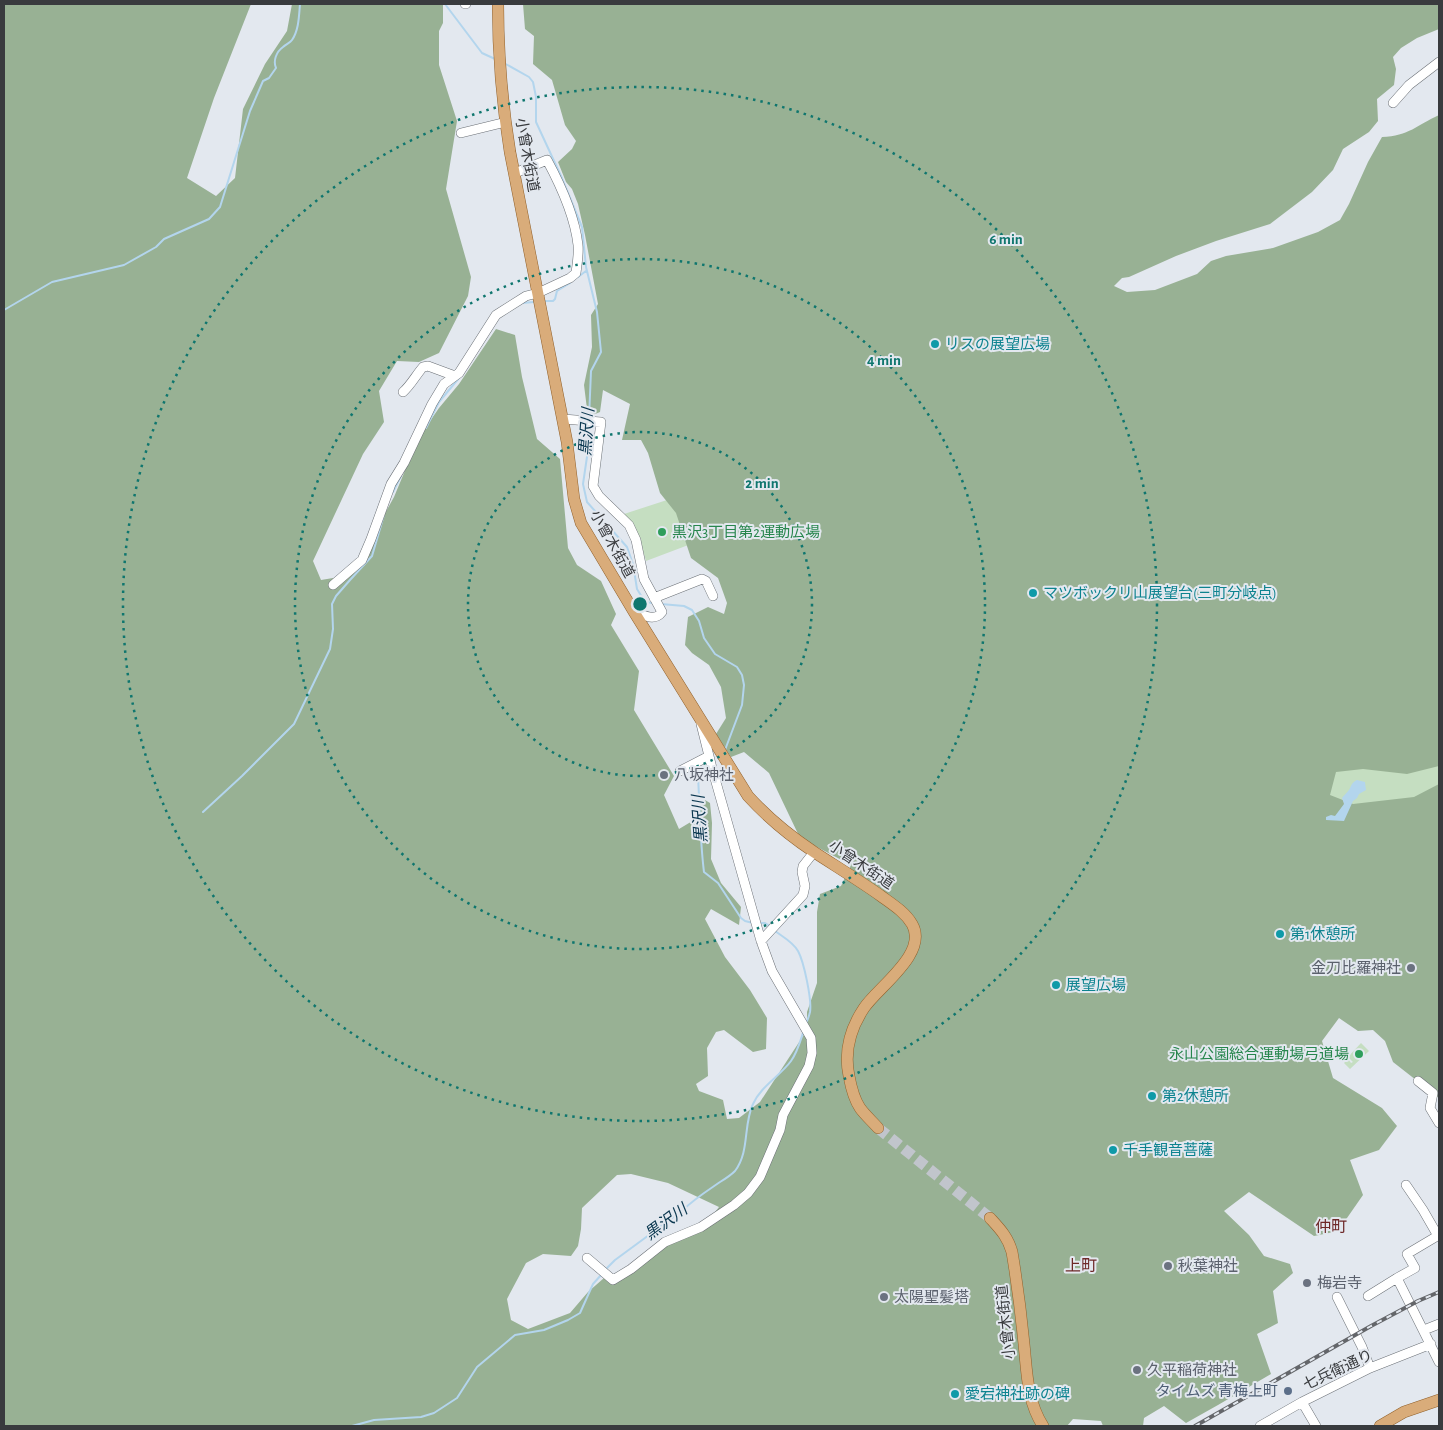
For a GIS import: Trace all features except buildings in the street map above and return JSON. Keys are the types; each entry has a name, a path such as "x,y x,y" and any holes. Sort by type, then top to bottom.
{"main road":[{"name":"小曾木街道","path":"498,4 500,62 506,122 514,172 563,419 574,499 581,523 700,720 715,759 763,813 788,834 893,905 913,926 916,937 910,956 864,1007 849,1037 846,1054 851,1088 860,1108 878,1128"},
{"name":"小曾木街道","path":"990,1218 1009,1241 1012,1252 1026,1373 1032,1404 1043,1426"},
{"path":"1380,1426 1404,1412 1439,1400"}],"street":[{"path":"1394,103 1409,85 1439,62"},
{"path":"461,133 506,122"},
{"path":"333,585 362,560 372,539 391,484 404,464 432,404 444,384 458,374 496,315 526,296 539,299 576,273 578,246 569,206 547,160 514,172"},
{"path":"403,392 423,367 428,366 455,376"},
{"path":"563,419 600,422 593,486 598,496 624,519 633,533 644,579 662,612 654,618 634,612"},
{"path":"654,599 702,579 706,581 713,596"},
{"path":"587,1258 613,1280 631,1269 665,1242 700,1227 748,1193 760,1177 780,1130 783,1115 808,1066 812,1053 811,1038 772,970 761,941 715,759 680,771"},
{"path":"761,941 803,895 803,866 814,852"},
{"path":"1418,1082 1433,1093 1430,1108 1439,1123"},
{"path":"1368,1296 1415,1268 1407,1254 1439,1235 1406,1184"},
{"path":"1398,1278 1439,1362"},
{"path":"1337,1297 1362,1347 1370,1368"},
{"path":"1424,1330 1439,1324"},
{"name":"七兵衛通り","path":"1260,1426 1302,1402 1370,1368 1431,1344"},
{"path":"1302,1402 1316,1426"}],"green space":[{"path":"4,4 251,4 214,98 187,178 216,196 235,178 243,109 265,64 287,31 292,4 443,4 443,23 439,31 439,65 457,121 446,189 471,277 468,296 439,353 419,362 397,361 379,391 384,422 363,454 313,561 321,580 351,575 394,497 419,437 439,408 459,384 496,329 515,335 522,377 537,439 560,459 568,548 577,565 601,581 616,614 611,625 639,671 634,710 674,776 664,795 679,829 694,820 705,800 710,803 712,823 711,859 721,883 741,907 739,925 711,909 705,919 725,957 750,990 767,1018 766,1049 753,1052 724,1030 716,1032 707,1048 708,1076 696,1084 699,1091 723,1100 727,1119 739,1118 760,1102 807,1030 807,1012 817,983 817,912 820,894 841,886 851,865 800,838 769,773 744,752 731,757 716,734 726,718 721,687 709,665 692,653 685,645 688,617 708,607 724,614 727,603 718,578 691,558 676,513 660,493 648,453 641,440 622,440 630,404 603,390 600,412 588,417 584,385 592,347 591,315 598,304 578,204 558,162 572,149 576,141 565,125 552,80 533,64 534,36 525,29 523,4 1439,4 1439,29 1417,38 1401,48 1393,57 1396,69 1394,85 1377,99 1378,121 1369,132 1343,149 1333,170 1312,192 1270,224 1176,256 1129,277 1122,278 1114,286 1127,292 1155,290 1197,274 1211,261 1226,256 1273,248 1318,232 1340,220 1382,137 1399,135 1439,115 1439,766 1407,774 1363,769 1336,772 1330,795 1353,804 1414,797 1439,784 1439,1098 1393,1062 1385,1041 1373,1030 1358,1031 1339,1018 1322,1041 1333,1078 1382,1108 1397,1126 1379,1150 1350,1160 1363,1195 1347,1218 1334,1232 1314,1236 1249,1192 1224,1211 1249,1235 1264,1256 1290,1264 1293,1273 1273,1291 1278,1323 1257,1334 1271,1374 1186,1423 1164,1406 1144,1418 1143,1426 1103,1426 1101,1421 1073,1419 1067,1426 4,1426","holes":["631,1174 668,1183 719,1207 702,1229 667,1239 628,1276 604,1278 588,1292 570,1313 528,1329 511,1320 507,1299 526,1263 543,1254 571,1256 578,1246 582,1208 617,1175"]},
{"name":"黒沢3丁目第2運動広場","path":"667,500 682,518 691,544 646,561 639,538 624,514"},
{"path":"1439,762 1439,794 1414,808 1278,807 1326,768"},
{"name":"永山公園総合運動場弓道場","path":"1361,1043 1369,1051 1350,1069 1344,1063 1348,1059 1351,1063 1353,1062 1348,1057"}],"water":[{"path":"1357,780 1365,782 1366,790 1353,801 1344,821 1326,820 1326,817 1335,816 1344,804 1342,798"}],"waterway":[{"path":"4,310 52,282 124,265 156,247 164,239 209,219 220,207 250,111 263,81 269,78 276,68 275,60 277,54 291,41 296,32 300,4"},
{"name":"黒沢川","path":"445,4 482,53 495,59"},
{"name":"黒沢川","path":"504,63 529,77 533,82 536,97 536,122 582,227 586,267 597,312 601,352 591,371 589,418"},
{"path":"578,277 586,271"},
{"path":"544,301 553,301 557,291 570,283"},
{"path":"522,303 534,302"},
{"path":"426,428 439,402 459,378"},
{"name":"黒沢川","path":"589,425 588,450 583,484 587,502 627,547 633,564 637,589 645,602 653,603"},
{"path":"393,492 401,476"},
{"path":"203,812 294,724 330,649 333,629 332,604 336,596 372,556 384,515"},
{"name":"黒沢川","path":"661,604 684,606 692,610 699,621 704,638 715,654 737,667 742,675 744,685 742,705 725,750"},
{"name":"黒沢川","path":"709,765 698,777 704,872 718,883 741,918 753,923"},
{"name":"黒沢川","path":"760,923 770,926"},
{"name":"黒沢川","path":"775,931 793,945 803,963 810,999 810,1012 806,1023"},
{"name":"黒沢川","path":"605,1270 615,1260 735,1171 743,1155 748,1121 753,1104 766,1086 791,1061 797,1051 803,1033"},
{"name":"黒沢川","path":"352,1426 374,1420 421,1417 434,1413 457,1398 477,1367 515,1335 544,1330 580,1313 593,1284 602,1274"},
{"name":"黒沢川","path":"223,1426 230,1426"}],"tunnel":[{"path":"878,1128 990,1218"}],"railway":[{"path":"1195,1426 1371,1326 1439,1292"}],"place":[{"name":"リスの展望広場","path":"935,344"},
{"name":"黒沢3丁目第2運動広場","path":"662,532"},
{"name":"マツボックリ山展望台(三町分岐点)","path":"1033,593"},
{"name":"八坂神社","path":"664,775"},
{"name":"第1休憩所","path":"1280,934"},
{"name":"金刀比羅神社","path":"1411,968"},
{"name":"展望広場","path":"1056,985"},
{"name":"永山公園総合運動場弓道場","path":"1359,1054"},
{"name":"第2休憩所","path":"1152,1096"},
{"name":"千手観音菩薩","path":"1113,1150"},
{"name":"秋葉神社","path":"1168,1266"},
{"name":"梅岩寺","path":"1307,1283"},
{"name":"太陽聖髪塔","path":"884,1297"},
{"name":"久平稲荷神社","path":"1137,1370"},
{"name":"タイムズ 青梅上町","path":"1288,1391"},
{"name":"愛宕神社跡の碑","path":"955,1394"}],"district":[{"name":"仲町","path":"1331,1227"},
{"name":"上町","path":"1081,1266"}]}
